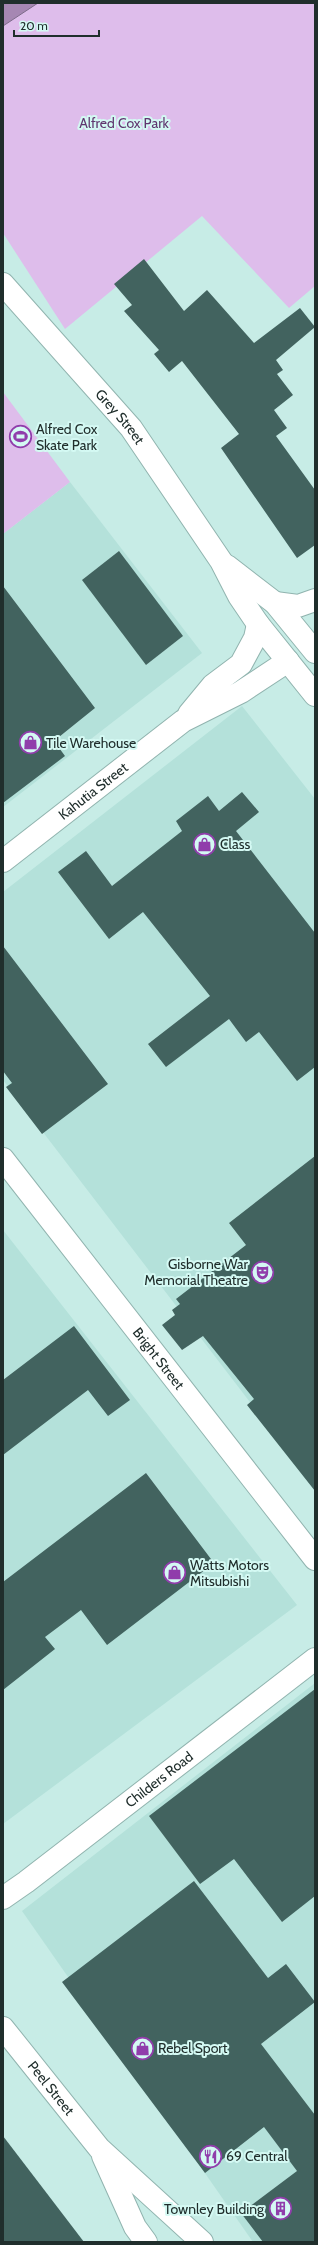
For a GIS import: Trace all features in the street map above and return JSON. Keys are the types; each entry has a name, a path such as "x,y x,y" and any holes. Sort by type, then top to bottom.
{"street":[{"name":"Grey Street","path":"3,284 131,428 221,561 239,596 258,624 315,695"},
{"name":"Grey Street","path":"221,561 275,603 314,648"},
{"path":"275,603 298,606 315,600"},
{"name":"Kahutia Street","path":"183,721 213,685 241,664 255,638 258,624"},
{"name":"Kahutia Street","path":"3,861 183,721 241,692 288,662"},
{"name":"Bright Street","path":"3,1159 315,1559"},
{"name":"Childers Road","path":"3,1898 26,1882 315,1659"},
{"name":"Peel Street","path":"3,2028 99,2148 202,2242"},
{"name":"Peel Street","path":"99,2148 135,2227 146,2242"}],"shaded area":[{"path":"3,3 38,3 3,26"},
{"path":"70,482 202,653 3,807 3,534"},
{"path":"242,706 315,799 315,1487 3,1080 3,892"},
{"path":"3,1230 297,1605 3,1824"},
{"path":"315,1683 315,2242 253,2242 22,1911"}],"green space":[{"name":"Alfred Cox Park","path":"34,3 315,3 315,286 289,308 202,216 65,329 3,233 3,25"},
{"name":"Alfred Cox Skate Park","path":"3,392 70,482 3,534"}],"building":[{"path":"144,259 184,311 207,290 254,343 300,308 315,327 276,360 283,370 277,374 293,395 274,410 287,428 276,436 315,490 315,545 297,558 221,448 239,434 182,361 169,372 154,354 159,350 124,311 132,305 114,284"},
{"path":"119,551 183,636 146,665 82,580"},
{"path":"3,586 95,708 54,741 65,756 3,803"},
{"path":"242,792 259,812 236,831 315,933 315,1067 297,1081 259,1032 246,1042 229,1019 166,1067 148,1044 210,996 143,912 109,939 58,872 86,851 112,886 182,831 176,821 208,796 219,811"},
{"path":"3,946 108,1084 42,1134 6,1087 12,1083 3,1071"},
{"name":"Gisborne War Memorial Theatre","path":"315,1156 315,1491 247,1405 254,1399 203,1336 182,1350 162,1325 175,1315 172,1310 180,1304 176,1299 246,1245 229,1223"},
{"path":"74,1326 130,1400 108,1416 88,1390 3,1455 3,1380"},
{"path":"146,1473 214,1563 107,1645 81,1610 45,1637 55,1649 3,1690 3,1582"},
{"path":"315,1689 315,1896 282,1922 234,1859 200,1884 149,1816"},
{"path":"194,1881 268,1978 286,1964 315,2002 261,2044 315,2115 315,2242 263,2242 241,2213 297,2171 264,2127 205,2173 62,1982"},
{"path":"3,2136 42,2187 84,2242 3,2242"}],"place":[{"name":"Alfred Cox Skate Park","path":"20,437"},
{"name":"Tile Warehouse","path":"30,743"},
{"name":"Class","path":"205,844"},
{"name":"Gisborne War Memorial Theatre","path":"263,1272"},
{"name":"Watts Motors Mitsubishi","path":"174,1573"},
{"name":"Rebel Sport","path":"143,2048"},
{"name":"69 Central","path":"211,2156"},
{"name":"Townley Building","path":"280,2209"}]}
